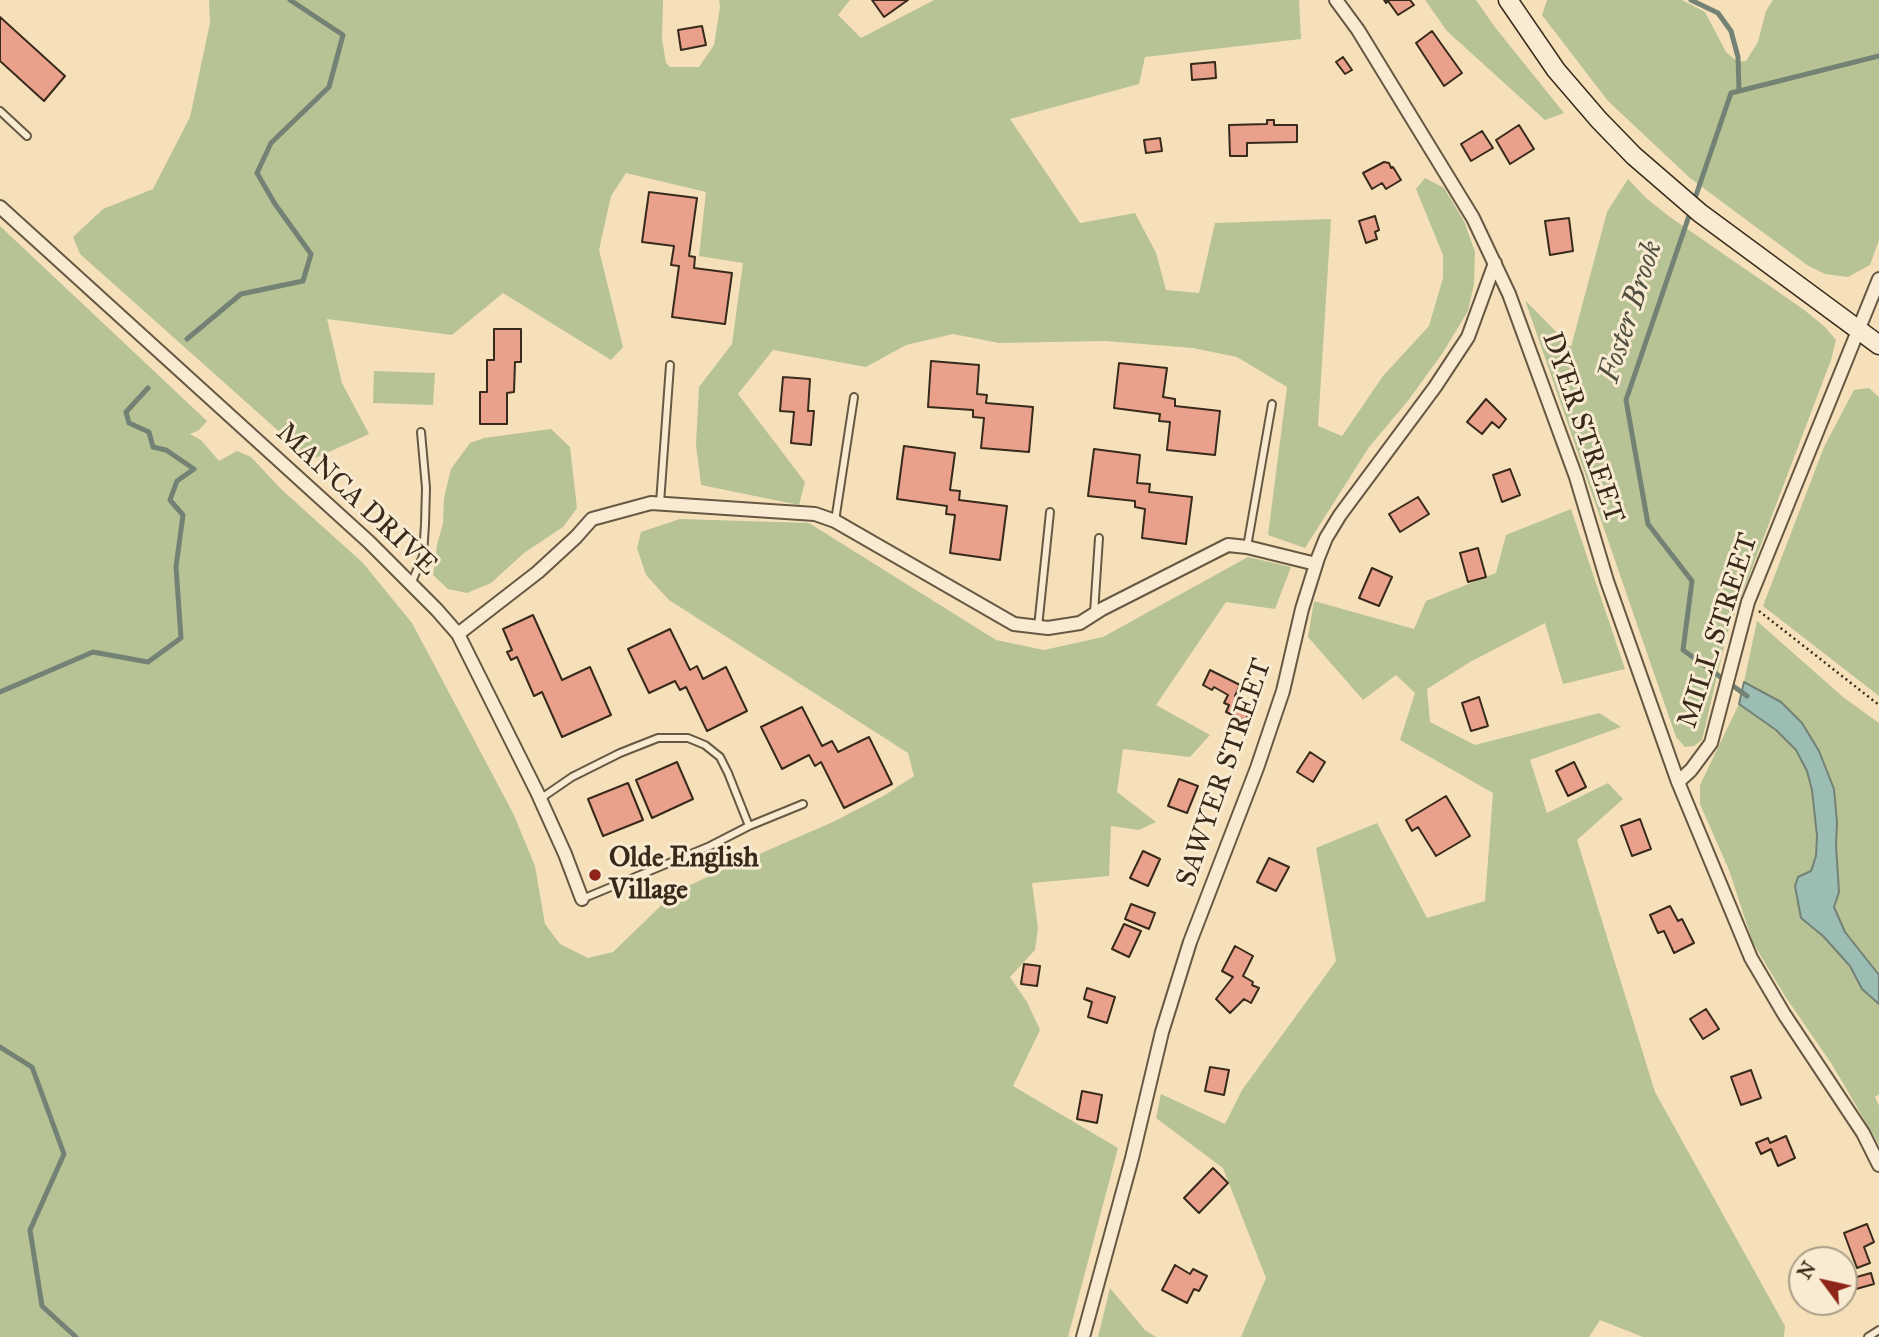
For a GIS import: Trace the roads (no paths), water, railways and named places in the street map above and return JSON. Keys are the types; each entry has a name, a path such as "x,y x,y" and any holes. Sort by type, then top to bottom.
{"main road":[{"path":"1508,0 1543,53 1584,104 1625,147 1684,201 1879,345"}],"street":[{"name":"DYER STREET","path":"1336,0 1358,30 1466,206 1509,294 1576,477 1607,582 1678,782"},
{"name":"MANCA DRIVE","path":"0,208 318,495 411,584 458,634 540,799 582,899"},
{"name":"SAWYER STREET","path":"1083,1337 1132,1158 1168,1012 1190,942 1257,768 1283,691 1302,609 1316,564 1326,538 1340,514 1435,387 1468,337 1495,263"},
{"name":"MILL STREET","path":"1678,782 1691,771 1711,743 1748,603 1879,279"},
{"path":"458,634 538,572 592,519 651,503 815,514 835,521 1014,624 1048,628 1080,623 1228,545 1316,564"},
{"path":"1678,782 1751,958 1784,1014 1863,1133 1879,1166"}],"lane":[{"path":"0,111 27,136"},
{"path":"660,503 670,366"},
{"path":"835,521 854,397"},
{"path":"1247,547 1272,404"},
{"path":"411,584 423,556 426,488 421,432"},
{"path":"1038,627 1050,512"},
{"path":"1094,615 1098,538"},
{"path":"540,799 572,777 620,753 658,738 679,737 697,741 720,757 749,826"},
{"path":"582,899 803,804"},
{"path":"1868,1337 1879,1330"}],"water":[{"path":"1744,682 1781,702 1802,723 1819,751 1834,789 1839,892 1834,907 1845,932 1879,975 1879,1004 1862,989 1850,966 1823,936 1801,918 1795,886 1798,877 1811,871 1816,856 1817,836 1812,790 1807,771 1796,750 1776,730 1739,704"}],"waterway":[{"path":"187,339 241,294 303,281 311,254 275,204 257,173 271,143 329,87 343,35 290,0"},
{"path":"1691,0 1718,13 1731,31 1738,57 1739,91"},
{"name":"Foster Brook","path":"1747,696 1683,650 1692,581 1648,524 1626,400 1731,93 1879,56"},
{"path":"0,692 93,652 148,662 181,638 176,567 183,515 170,500 177,481 194,469 166,450 153,447 149,432 129,423 126,412 148,388"},
{"path":"0,1047 32,1067 64,1154 30,1230 42,1306 76,1337"}],"place":[{"name":"Olde English Village","path":"595,875"}]}
